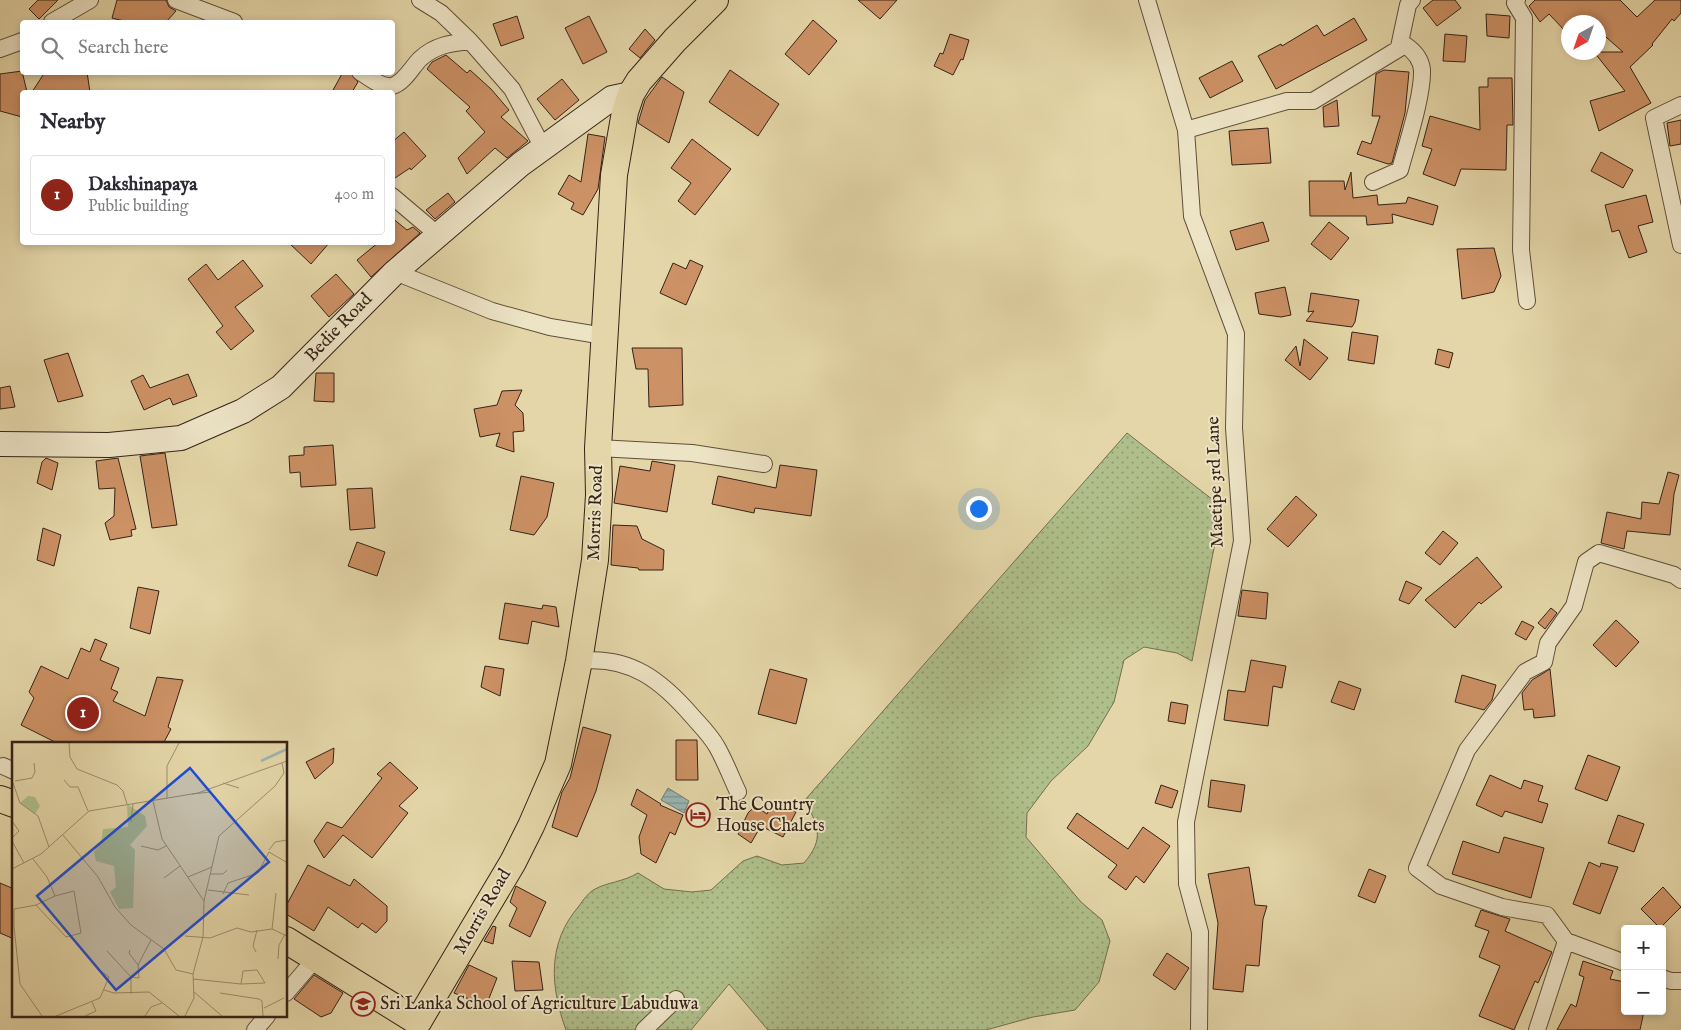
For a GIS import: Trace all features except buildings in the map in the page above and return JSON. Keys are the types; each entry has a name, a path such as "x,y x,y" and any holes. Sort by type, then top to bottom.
{"main road":[{"name":"Morris Road","path":"425,1026 448,974 469,934 513,862 558,764 579,661 595,560 599,495 598,448 614,175 625,112 631,94 675,40 715,0"},
{"path":"0,799 12,803"},
{"path":"288,941 425,1026"}],"street":[{"path":"55,20 90,0"},
{"path":"176,0 229,20"},
{"path":"420,0 441,13 470,41 512,89 543,148"},
{"name":"Maetipe 3rd Lane","path":"1147,0 1186,130 1192,216 1236,334 1234,428 1242,541 1186,822 1187,884 1200,932 1199,1030"},
{"path":"1399,47 1408,5 1412,0"},
{"path":"1515,1 1524,18 1521,250 1528,301"},
{"path":"365,75 383,85 393,86 404,78 421,58 442,44 470,41"},
{"path":"0,49 20,42"},
{"path":"1186,130 1287,101 1313,101 1405,45 1415,51 1422,68 1420,88 1400,170 1373,182"},
{"name":"Bedie Road","path":"0,444 109,445 146,443 181,438 243,411 281,387 395,272 437,234 543,148 612,98 631,94"},
{"path":"1680,245 1654,118 1681,104"},
{"path":"395,199 437,234"},
{"path":"395,272 492,311 550,327 604,336"},
{"path":"598,448 692,453 764,464"},
{"path":"1621,962 1566,941 1547,915 1502,907 1441,886 1417,868 1467,750 1525,672 1544,662 1548,643 1574,606 1586,562 1599,553 1674,575 1681,580"},
{"path":"579,661 591,660 627,665 654,678 677,698 717,745 738,792"},
{"path":"1537,1030 1566,941"},
{"path":"288,991 316,958"},
{"path":"1666,979 1681,981"},
{"path":"644,1030 676,999"},
{"path":"255,1030 265,1018"}],"green space":[{"path":"1127,433 1222,507 1192,661 1177,653 1144,647 1124,660 1114,702 1088,746 1051,781 1027,813 1026,837 1081,902 1102,920 1110,941 1099,982 1075,1010 1033,1017 986,1030 768,1030 729,984 691,1030 566,1030 557,997 554,965 561,935 569,920 588,894 600,887 638,873 664,889 692,892 711,890 743,861 757,856 782,865 804,863 811,854 817,839 816,825 805,800"}],"water":[{"path":"668,788 689,801 684,813 661,800"}],"place":[{"name":"Dakshinapaya","path":"83,713"},
{"name":"The Country House Chalets","path":"698,815"},
{"name":"Sri Lanka School of Agriculture Labuduwa","path":"363,1004"}]}
